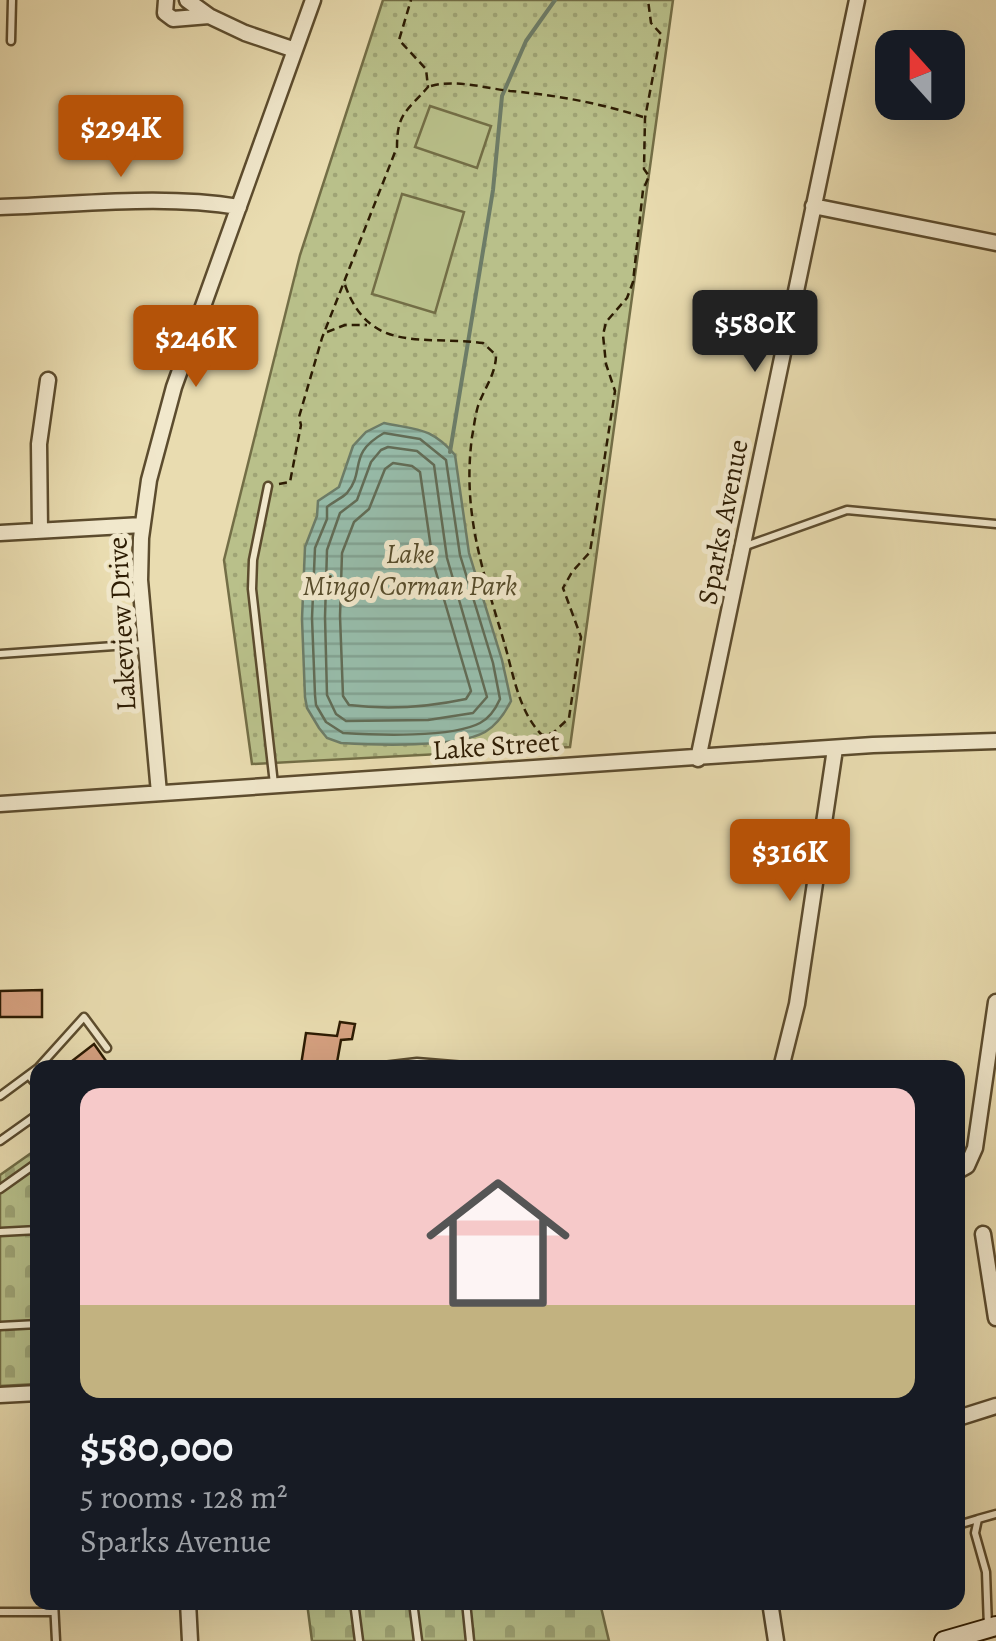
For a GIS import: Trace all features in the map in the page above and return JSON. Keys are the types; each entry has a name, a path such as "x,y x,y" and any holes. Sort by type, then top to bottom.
{"main road":[{"path":"944,1641 992,1627"}],"street":[{"path":"166,0 165,12 174,19 209,16"},
{"path":"187,0 209,16 295,50"},
{"name":"Lakeview Drive","path":"159,793 140,559 149,480 168,405 313,0"},
{"name":"Sparks Avenue","path":"698,759 857,0"},
{"path":"0,207 163,202 239,207"},
{"path":"813,206 995,239"},
{"path":"40,530 38,444 48,380"},
{"path":"0,533 142,526"},
{"name":"Lake Street","path":"0,804 996,741"},
{"path":"783,1060 798,1004 834,749"},
{"path":"965,1167 976,1148 996,1002"},
{"path":"984,1234 996,1318"},
{"path":"0,1396 30,1394"},
{"path":"965,1416 996,1406"},
{"path":"188,1610 190,1641"},
{"path":"771,1610 776,1641"}],"lane":[{"path":"11,41 12,0"},
{"path":"268,486 253,560 252,589 274,786"},
{"path":"742,548 847,510 996,524"},
{"path":"0,654 144,644"},
{"path":"45,1060 84,1017 108,1048"},
{"path":"0,1096 30,1077"},
{"path":"0,1141 30,1120"},
{"path":"0,1189 30,1168"},
{"path":"0,1232 30,1230"},
{"path":"0,1326 30,1324"},
{"path":"965,1523 996,1514"},
{"path":"978,1519 975,1533 986,1572 992,1627"},
{"path":"0,1612 30,1609"},
{"path":"54,1610 56,1641"},
{"path":"355,1610 359,1641"},
{"path":"414,1610 418,1641"},
{"path":"467,1610 470,1641"}],"path":[{"path":"411,0 399,40 426,68 428,87"},
{"path":"324,334 346,325 369,326 415,341 481,343 494,352 496,365 478,405 472,437 469,489 478,559 520,695 535,728 542,734 553,733 569,718 581,637 564,588 590,552 615,391 602,334 606,322 627,298 638,255 643,190 648,176 644,169 645,118 661,34 651,23 648,0"},
{"path":"268,486 290,482 301,425 298,416 324,334 397,148 401,115 428,87 442,83 584,100 645,118"},
{"path":"344,285 359,316 369,326"}],"green space":[{"name":"Lake Mingo/Corman Park","path":"383,0 673,0 570,747 252,764 224,560 300,255"},
{"path":"430,106 491,126 477,168 415,147"},
{"path":"402,194 464,212 435,313 372,294"},
{"path":"30,1154 30,1384 0,1386 0,1175"},
{"path":"308,1610 602,1610 609,1641 312,1641"}],"water":[{"path":"384,423 431,434 455,455 469,553 511,701 493,726 472,737 415,744 341,743 327,738 307,708 302,619 305,547 317,516 318,501 339,487 353,446 366,432"}],"building":[{"path":"42,990 42,1017 0,1017 0,991"},
{"path":"340,1022 355,1024 352,1039 341,1040 337,1060 302,1060 306,1033 337,1036"},
{"path":"94,1044 105,1060 73,1060"}],"waterway":[{"path":"450,452 493,190 502,96 526,41 555,0"}]}
